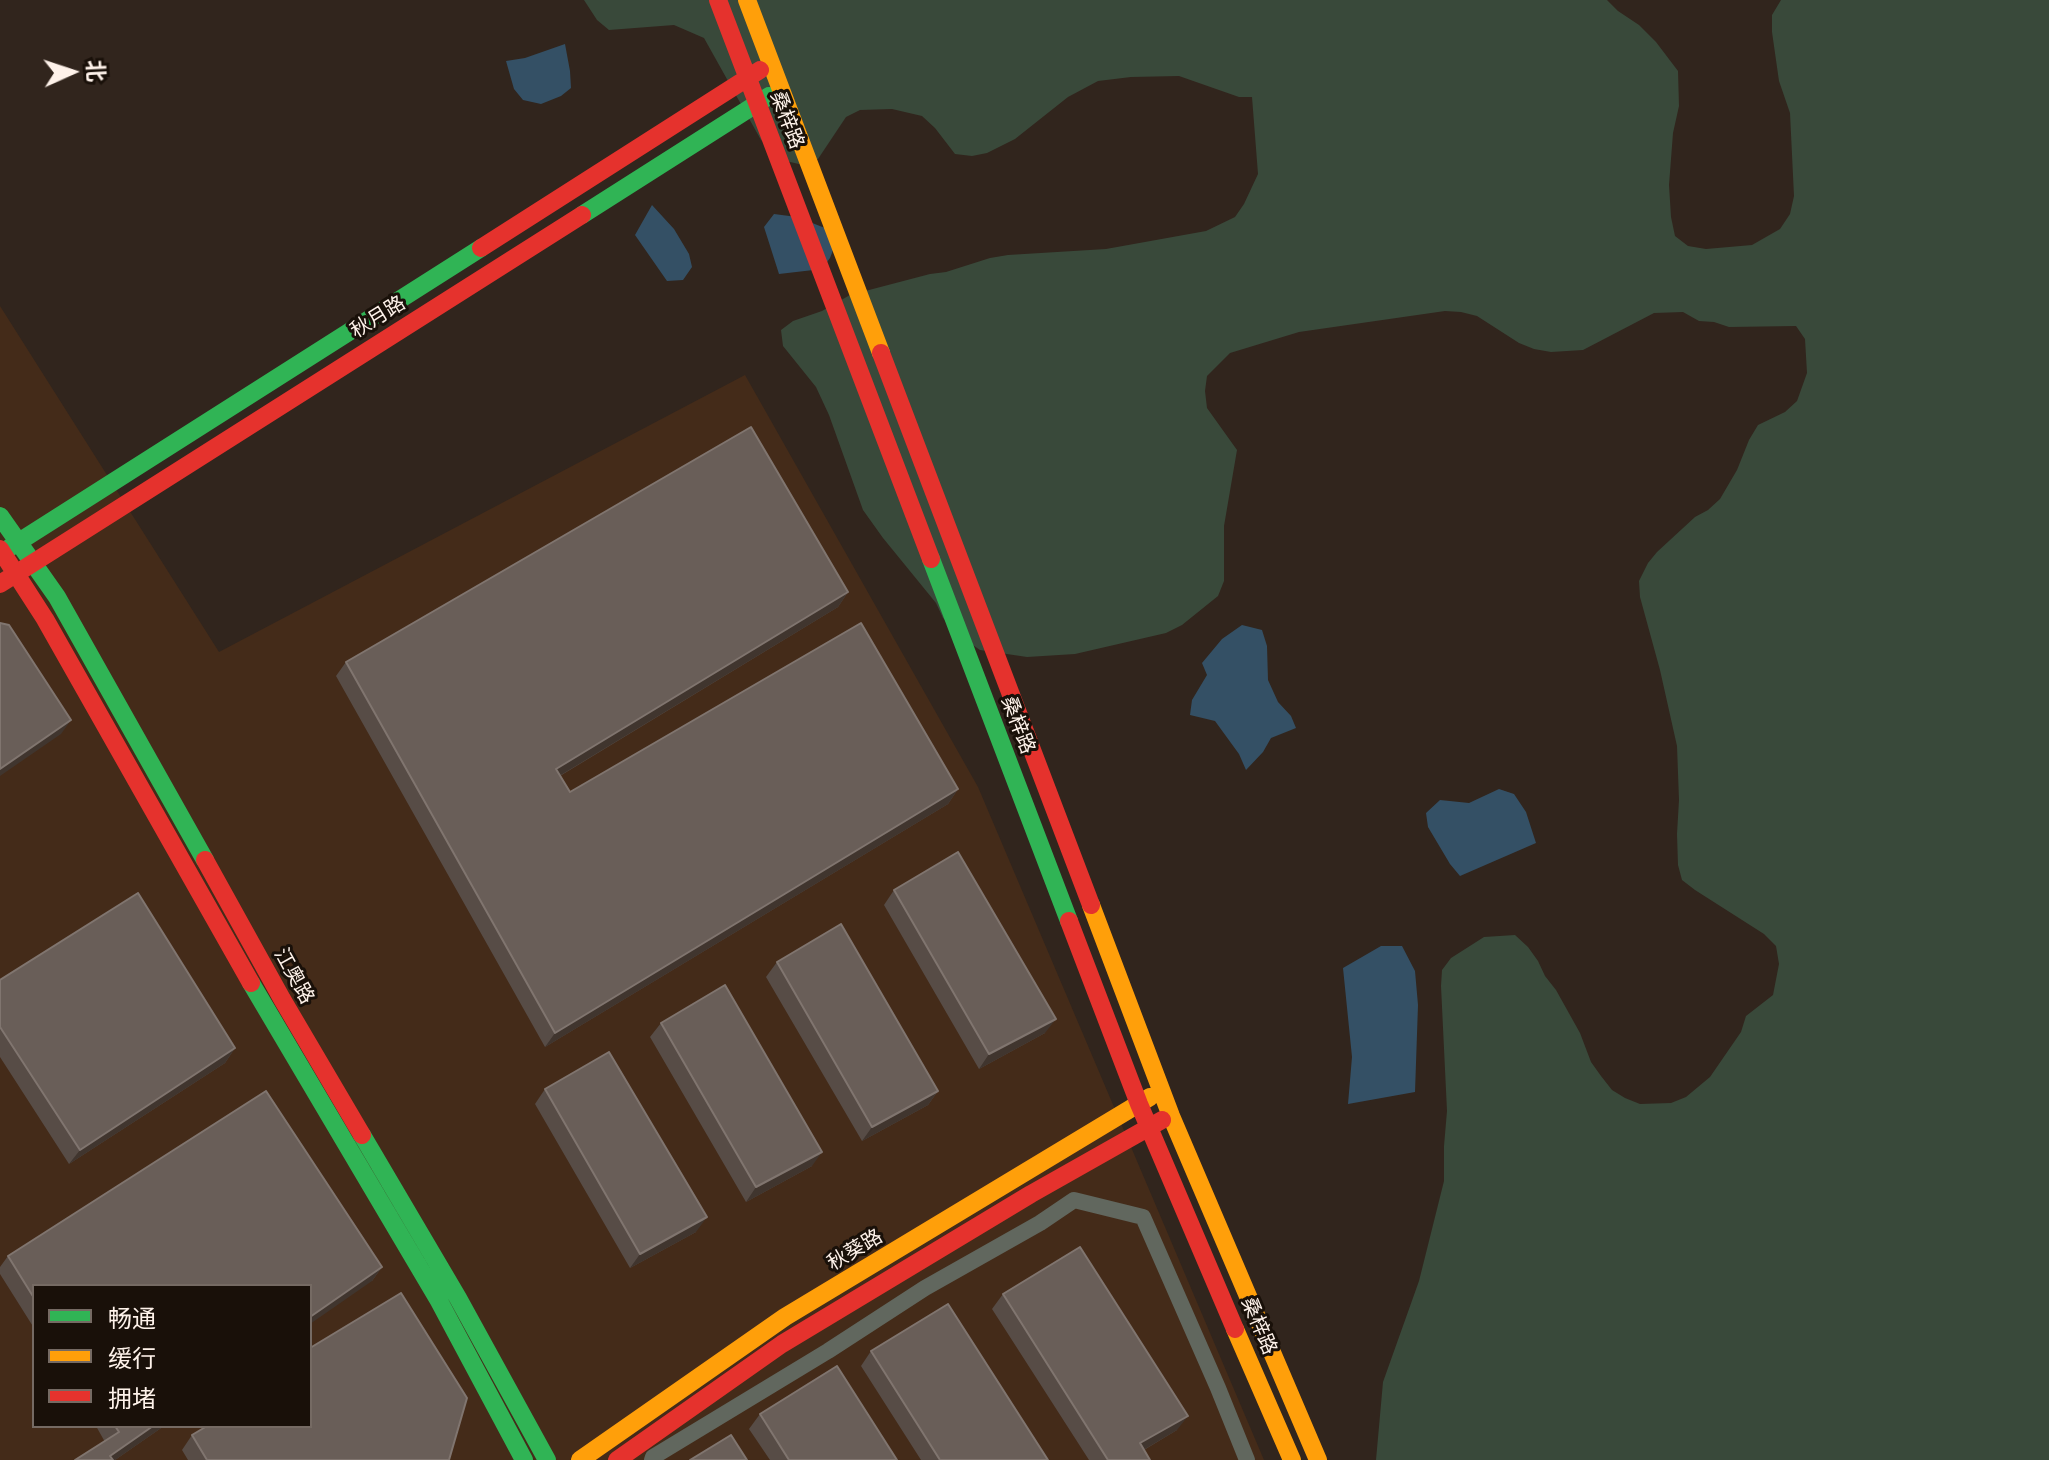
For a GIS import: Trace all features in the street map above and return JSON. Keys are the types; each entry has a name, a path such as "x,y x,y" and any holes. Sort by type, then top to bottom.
{"street":[{"name":"桑梓路","path":"718,0 1139,1104 1292,1460"},
{"name":"桑梓路","path":"747,0 1161,1091 1318,1460"},
{"name":"秋月路","path":"5,550 771,63"},
{"name":"秋月路","path":"8,579 781,89"},
{"name":"江奥路","path":"0,516 8,579 53,633 266,1010 439,1301 524,1460"},
{"name":"江奥路","path":"5,550 33,563 57,597 282,999 458,1298 547,1460"},
{"name":"秋葵路","path":"580,1460 785,1317 1161,1091"},
{"path":"617,1460 782,1344 1149,1126 1171,1116"},
{"path":"652,1460 925,1288 1040,1223 1074,1200 1143,1217 1247,1460"}],"shaded area":[{"path":"0,306 219,652 745,375 978,787 1264,1460 0,1460"}],"green space":[{"path":"584,0 1607,0 1656,42 1678,71 1679,106 1673,133 1669,185 1671,217 1675,236 1688,246 1706,249 1752,245 1780,229 1790,214 1794,196 1790,113 1779,81 1772,32 1772,15 1781,0 2049,0 2049,1460 1376,1460 1383,1382 1419,1281 1444,1181 1447,1111 1441,986 1442,970 1451,958 1484,937 1515,935 1528,947 1556,990 1601,1076 1612,1090 1640,1104 1671,1103 1686,1097 1710,1077 1741,1032 1746,1016 1773,995 1779,964 1776,946 1764,934 1682,880 1678,865 1677,746 1640,597 1639,581 1657,552 1720,499 1758,425 1785,412 1797,401 1807,373 1805,339 1796,326 1729,327 1699,321 1683,312 1654,313 1583,350 1551,352 1519,343 1477,316 1445,311 1299,332 1230,353 1207,376 1205,391 1207,408 1237,450 1224,526 1224,581 1218,596 1182,625 1166,633 1075,654 1027,657 980,650 943,618 936,603 863,510 829,415 816,387 783,346 781,330 793,321 822,311 850,295 990,258 1106,249 1206,231 1235,217 1258,174 1252,97 1239,97 1179,76 1098,81 1068,97 1015,139 987,153 972,156 955,154 922,116 892,109 860,110 846,117 818,159 803,165 786,161 761,140 704,38 674,25 609,30 597,20"}],"water":[{"path":"565,44 571,88 541,104 523,100 514,89 506,61"},
{"path":"652,205 674,229 689,254 692,267 683,280 667,281 635,235"},
{"path":"774,214 797,217 830,230 835,245 822,269 779,274 764,227"},
{"path":"1242,625 1262,630 1267,646 1268,680 1278,702 1291,716 1296,728 1271,738 1246,770 1239,754 1215,721 1190,715 1192,700 1207,675 1202,663 1222,639"},
{"path":"1499,789 1514,794 1526,812 1536,843 1460,876 1428,827 1426,813 1440,800 1469,803"},
{"path":"1381,946 1402,946 1415,971 1418,1005 1415,1092 1348,1104 1352,1057 1343,968"}],"building":[{"path":"751,427 848,592 556,769 570,792 861,623 958,789 555,1033 346,662"},
{"path":"0,623 9,625 71,720 0,769"},
{"path":"958,852 1056,1019 989,1054 894,890"},
{"path":"138,893 235,1048 80,1150 0,1027 0,980"},
{"path":"841,924 938,1091 872,1127 777,962"},
{"path":"725,985 822,1152 756,1187 661,1023"},
{"path":"609,1052 707,1217 640,1254 545,1089"},
{"path":"266,1091 382,1267 312,1316 312,1284 32,1284 32,1295 8,1256"},
{"path":"1080,1247 1188,1416 1140,1443 1150,1460 1108,1460 1003,1294"},
{"path":"401,1293 467,1398 449,1460 207,1460 192,1435 204,1428 312,1428 312,1347"},
{"path":"948,1304 1048,1460 940,1460 871,1351"},
{"path":"837,1366 897,1460 789,1460 760,1414"},
{"path":"116,1428 150,1428 110,1456 113,1460 75,1460 119,1432"},
{"path":"731,1435 747,1460 690,1460"}],"traffic: fast":[{"path":"582,215 769,96"},
{"path":"6,550 481,248"},
{"path":"0,516 57,597 205,860"},
{"path":"931,559 1069,921"},
{"path":"251,983 439,1301 524,1460"},
{"path":"362,1135 458,1298 547,1460"}],"traffic: slow":[{"path":"747,0 881,353"},
{"path":"1091,905 1171,1116 1318,1460"},
{"path":"580,1460 785,1317 1150,1097"},
{"path":"1235,1329 1292,1460"}],"traffic: jam":[{"path":"718,0 931,559"},
{"path":"481,248 760,70"},
{"path":"0,584 582,215"},
{"path":"881,353 1091,905"},
{"path":"0,549 45,619 251,983"},
{"path":"205,860 362,1135"},
{"path":"1069,921 1139,1104 1235,1329"},
{"path":"617,1460 782,1344 1031,1194 1162,1120"}]}
